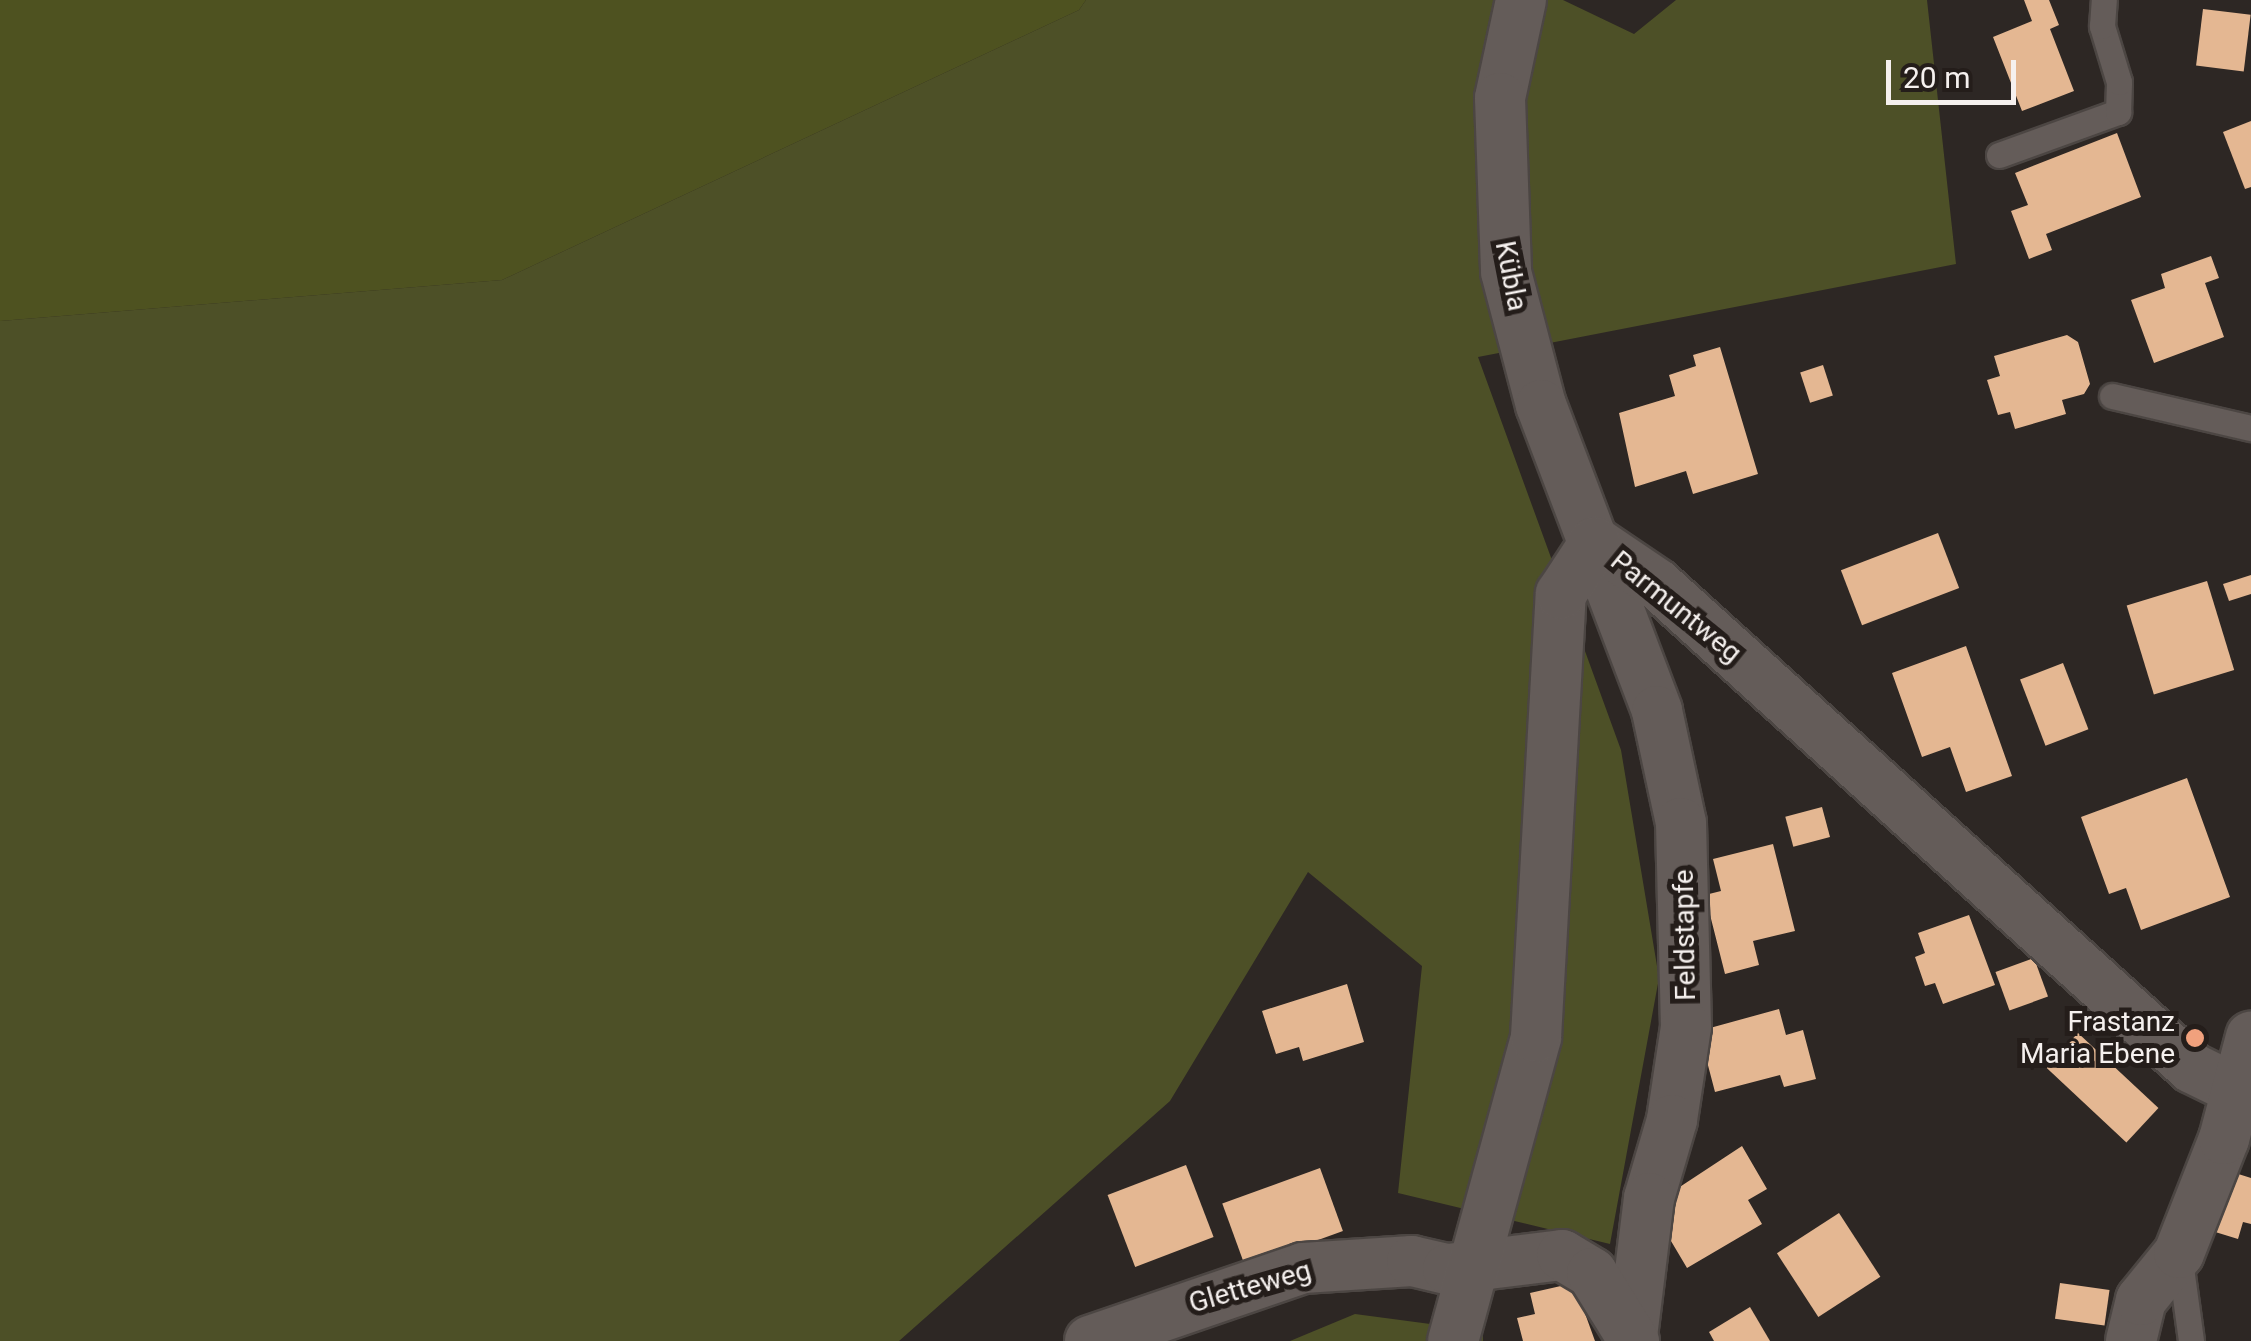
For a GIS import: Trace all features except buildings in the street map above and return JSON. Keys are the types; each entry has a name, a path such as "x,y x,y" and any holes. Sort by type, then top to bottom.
{"street":[{"name":"Kübla","path":"1521,0 1500,98 1506,272 1541,404 1595,542"},
{"name":"Parmuntweg","path":"1453,1341 1536,1037 1561,594 1595,542 1657,584 2192,1068 2240,1090"},
{"name":"Feldstapfe","path":"1595,542 1657,711 1681,823 1688,924 1686,1027 1672,1120 1648,1198 1633,1338"},
{"path":"2132,1341 2141,1300 2179,1253 2240,1090 2251,1037"},
{"name":"Feldstapfe","path":"1474,1263 1562,1255 1592,1272 1633,1338"},
{"name":"Gletteweg","path":"1090,1341 1303,1268 1412,1260 1448,1269 1474,1263"}],"lane":[{"path":"1999,155 2118,112 2119,82 2102,26 2104,0"},
{"path":"2112,396 2251,428"},
{"path":"2179,1253 2191,1341"}],"green space":[{"path":"0,0 1086,0 1079,10 502,280 0,321"},
{"path":"1086,0 1563,0 1634,34 1676,0 1927,0 1956,264 1478,357 1621,750 1659,978 1610,1244 1398,1193 1422,966 1308,872 1170,1101 899,1341 0,1341 0,321 502,280 1079,10"},
{"path":"1355,1314 1483,1331 1483,1341 1290,1341"}],"place":[{"name":"Frastanz Maria Ebene","path":"2195,1038"}]}
